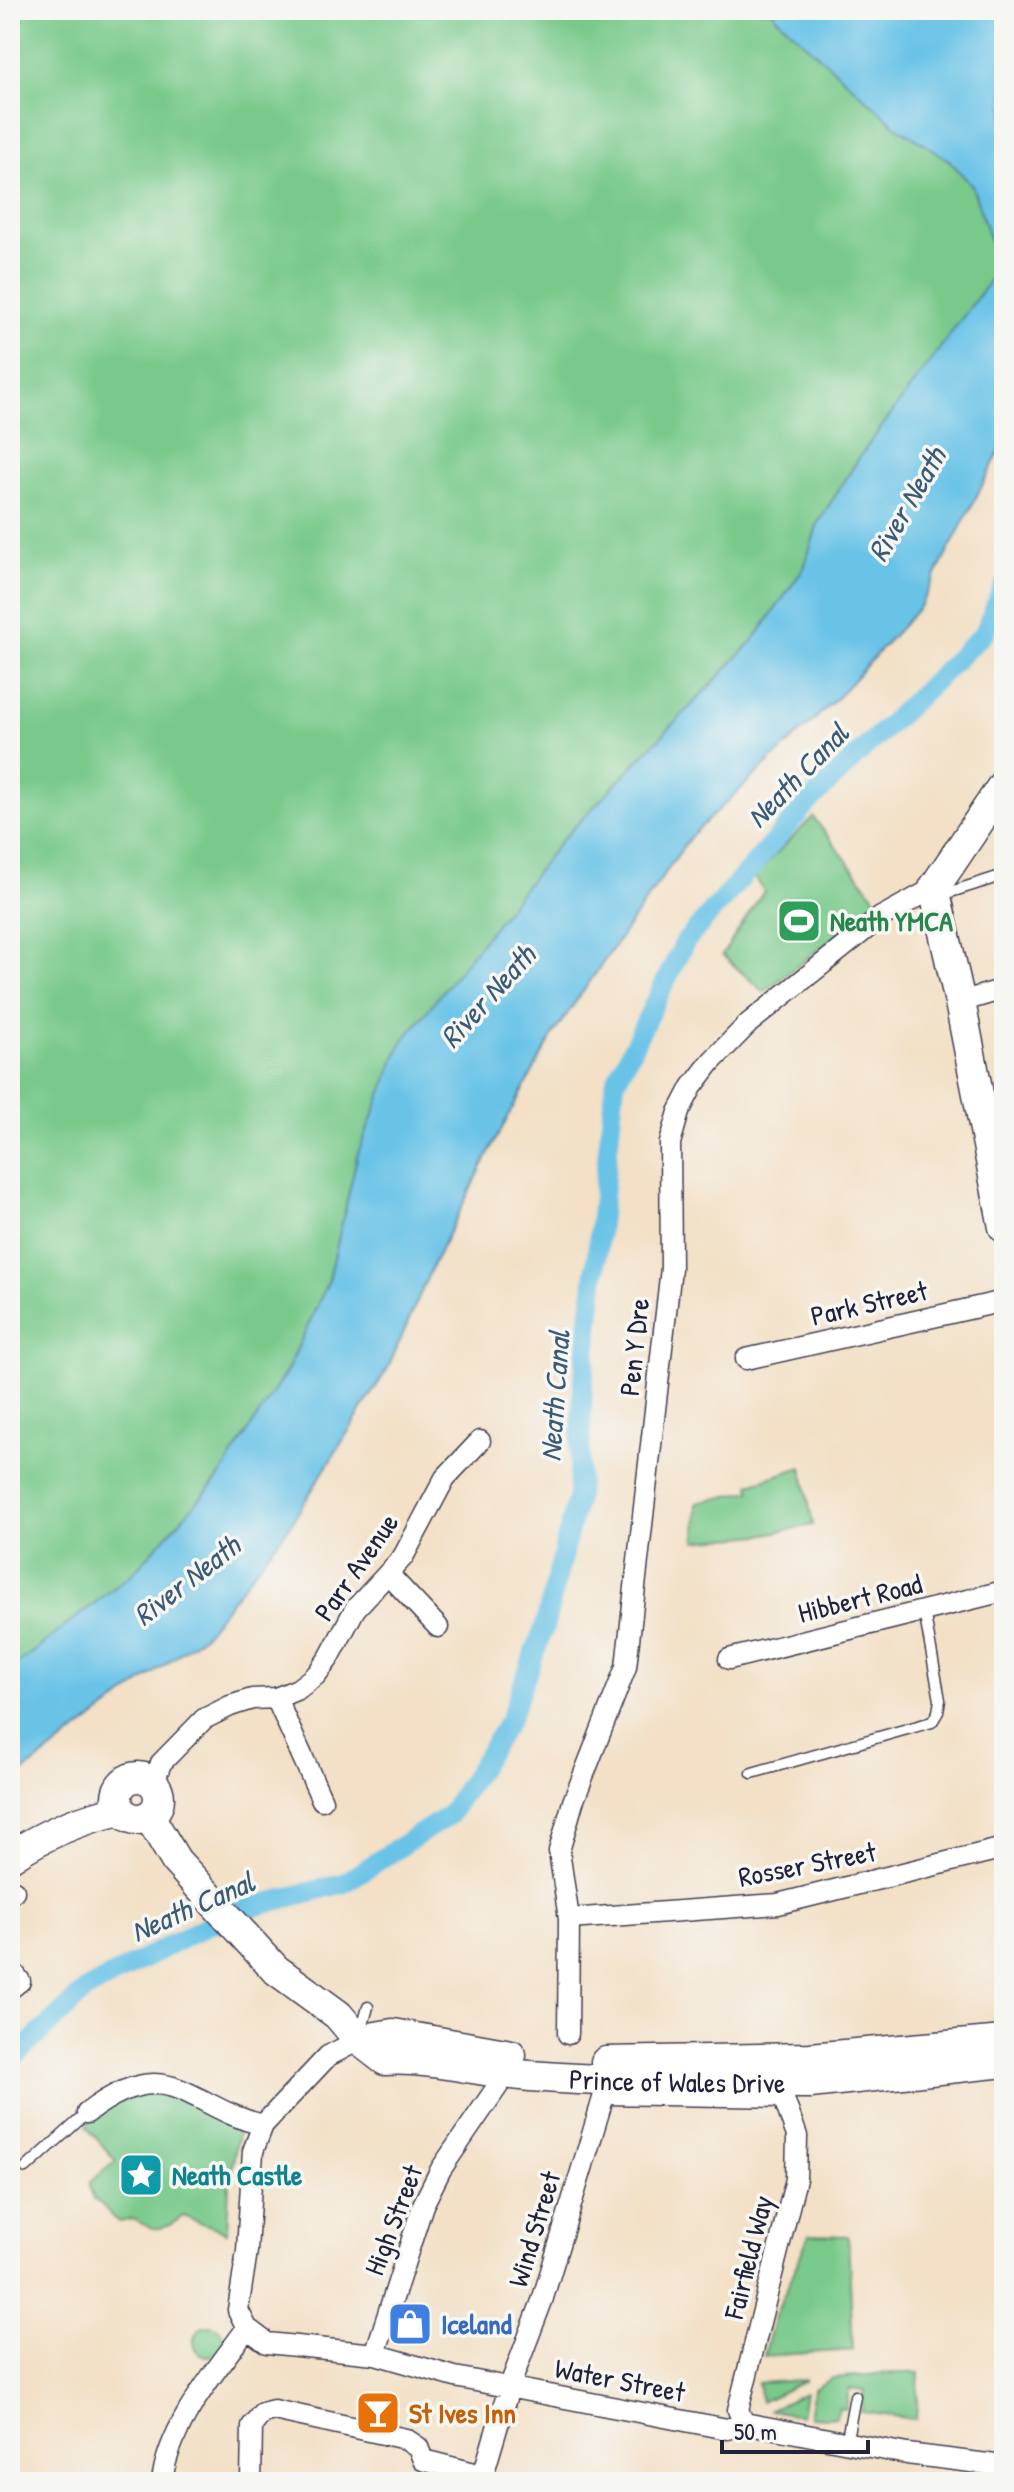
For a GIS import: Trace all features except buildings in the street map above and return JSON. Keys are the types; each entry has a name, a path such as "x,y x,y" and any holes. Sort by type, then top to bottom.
{"main road":[{"path":"1003,1222 992,1109 960,1002 936,892 1004,784"},
{"path":"134,1813 117,1797 118,1790 128,1780 141,1778 153,1785"},
{"path":"10,1857 31,1843 88,1817 134,1813"},
{"name":"Prince of Wales Drive","path":"134,1813 275,1969 338,2015 359,2040 385,2060 406,2059 605,2090 781,2092 810,2083 1004,2062"},
{"name":"Prince of Wales Drive","path":"359,2040 393,2034 511,2055 608,2062 810,2058 1004,2041"}],"street":[{"name":"Pen Y Dre","path":"568,2034 569,1919 559,1851 573,1802 626,1667 671,1268 670,1143 679,1112 692,1087 711,1062 749,1023 881,917 936,892"},
{"path":"960,1002 1004,989"},
{"name":"Park Street","path":"746,1359 1004,1301"},
{"name":"Parr Avenue","path":"153,1785 161,1763 204,1719 252,1699 276,1698 298,1689 316,1675 329,1658 355,1609 403,1557 445,1478 480,1441"},
{"path":"388,1574 438,1627"},
{"name":"Hibbert Road","path":"729,1659 1004,1591"},
{"path":"276,1698 322,1800"},
{"name":"Rosser Street","path":"569,1919 778,1904 1004,1848"},
{"path":"10,1968 20,1981 10,1989"},
{"path":"162,2482 165,2458 178,2431 247,2328 238,2310 247,2251 253,2151 263,2125 328,2056 359,2040"},
{"name":"High Street","path":"375,2354 423,2205 441,2169 506,2074"},
{"path":"87,2113 107,2098 152,2084 173,2085 243,2121 263,2125"},
{"name":"Wind Street","path":"481,2479 509,2388 542,2301 605,2090"},
{"name":"Fairfield Way","path":"744,2423 738,2410 796,2179 797,2136 781,2092"},
{"name":"Water Street","path":"247,2328 267,2343 375,2354 455,2377 727,2429 744,2423 846,2444 1004,2466"},
{"path":"251,2482 252,2426 262,2413 274,2410 406,2439 418,2447 423,2460 481,2479"}],"lane":[{"path":"936,892 1004,875"},
{"path":"752,1773 932,1722 940,1700 924,1611"},
{"path":"359,2040 368,2007"},
{"path":"26,2168 87,2113"},
{"path":"846,2444 855,2396"}],"green space":[{"path":"10,10 773,10 776,17 896,126 949,160 972,185 999,268 861,455 818,523 804,568 753,641 561,841 358,1153 329,1280 288,1369 218,1479 133,1573 10,1670"},
{"name":"Neath YMCA","path":"813,817 879,902 764,992 722,955 764,891 754,876"},
{"path":"802,1467 813,1525 761,1535 696,1541 697,1503 751,1491 750,1484"},
{"path":"143,2092 171,2092 234,2128 238,2134 229,2183 227,2232 183,2216 159,2228 133,2219 120,2222 94,2199 90,2182 116,2161 86,2126 109,2107"},
{"path":"809,2235 848,2236 853,2350 764,2356 774,2319"},
{"path":"209,2326 220,2330 224,2341 220,2352 209,2356 198,2352 194,2341 198,2330"},
{"path":"919,2373 916,2419 861,2412 865,2391 849,2389 846,2409 839,2408 836,2418 809,2417 814,2389 833,2378"},
{"path":"806,2380 761,2402 758,2383"},
{"path":"805,2393 801,2415 770,2410"}],"water":[{"name":"River Neath","path":"773,10 993,10 1004,24 1004,443 920,606 836,699 691,836 554,1033 434,1262 388,1368 289,1527 204,1635 10,1782 10,1670 133,1573 218,1479 288,1369 329,1280 358,1153 401,1044 561,841 753,641 804,568 818,523 861,455 999,268 972,185 949,160 896,126 776,17"}],"waterway":[{"name":"Neath Canal","path":"10,2061 86,1990 208,1925 245,1909 344,1883 449,1815 509,1721 544,1628 578,1495 583,1385 615,1083 685,942 806,805 984,633 1004,586"}],"place":[{"name":"Neath YMCA","path":"799,921"},
{"name":"Neath Castle","path":"141,2175"},
{"name":"Iceland","path":"410,2324"},
{"name":"St Ives Inn","path":"378,2413"}]}
